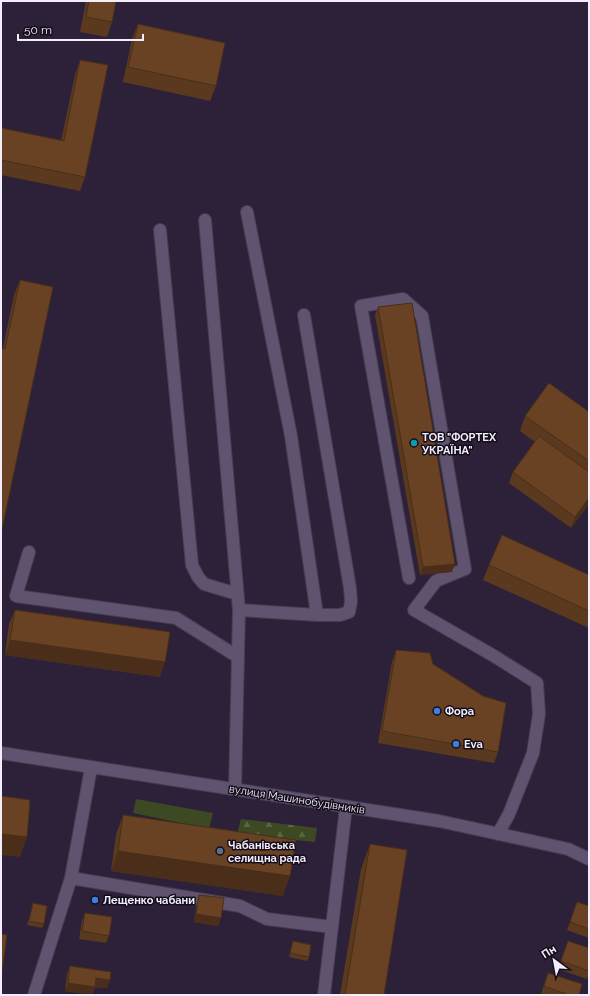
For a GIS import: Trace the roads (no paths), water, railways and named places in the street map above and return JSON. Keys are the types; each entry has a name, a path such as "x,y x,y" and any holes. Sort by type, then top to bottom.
{"street":[{"path":"247,212 291,436 317,615"},
{"path":"205,220 239,610 235,790"},
{"path":"160,230 192,565 198,577 204,584 237,594"},
{"path":"409,578 361,306 403,299 422,316 465,569 436,581 414,610 494,656 536,683 539,714 533,753 509,814 498,834"},
{"path":"239,610 317,615 340,615 349,612 351,602 350,588 304,315"},
{"path":"29,552 16,596 176,618 238,657"},
{"name":"вулиця Машинобудівників","path":"1,753 439,821 568,849 589,858"},
{"path":"34,995 71,878 91,768"},
{"path":"324,995 346,807"},
{"path":"71,878 240,906 267,919 332,927"}],"place":[{"name":"ТОВ \"ФОРТЕХ УКРАЇНА\"","path":"414,443"},
{"name":"Фора","path":"437,711"},
{"name":"Eva","path":"456,744"},
{"name":"Чабанівська селищна рада","path":"220,851"},
{"name":"Лещенко чабани","path":"95,900"}]}
